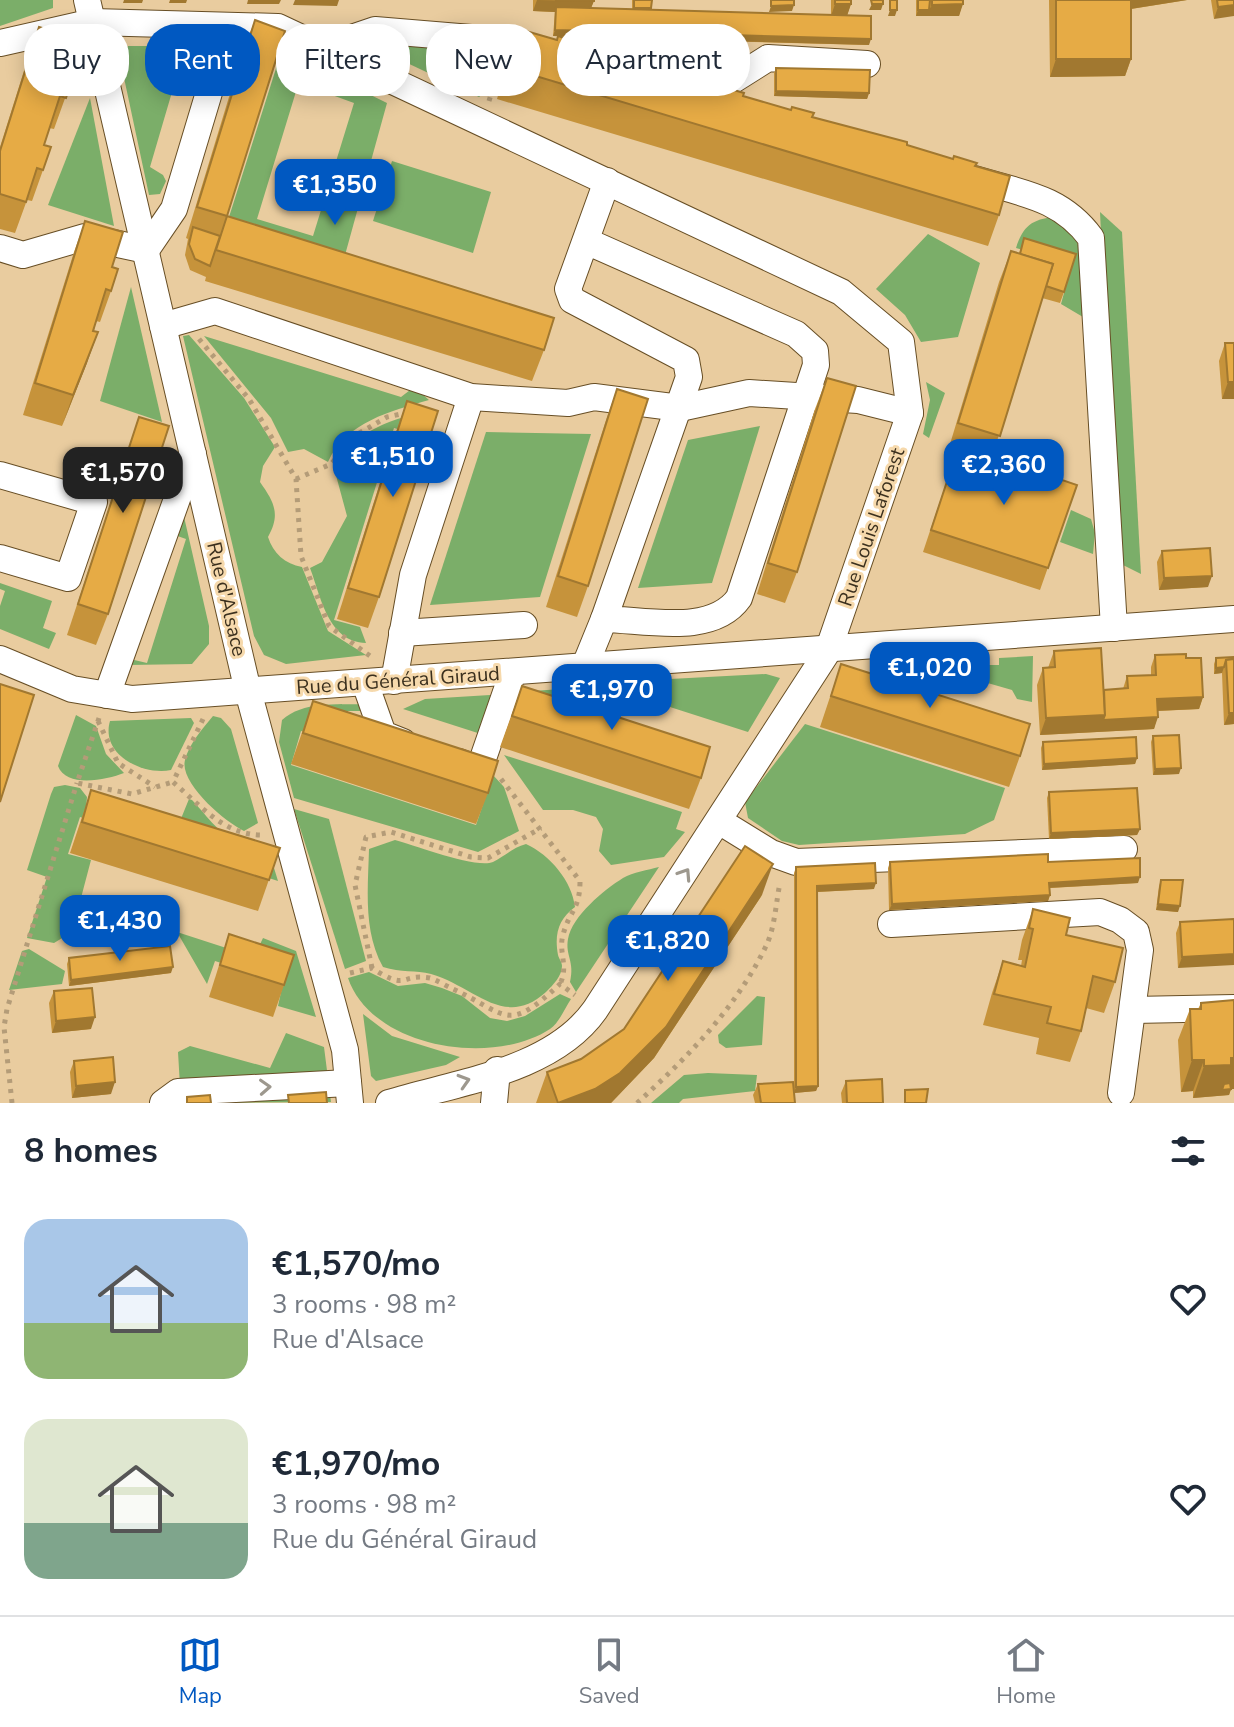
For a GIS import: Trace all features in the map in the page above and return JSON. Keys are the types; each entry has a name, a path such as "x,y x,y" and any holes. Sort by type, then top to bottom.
{"street":[{"name":"Rue Louis Laforest","path":"0,43 90,11 210,24"},
{"name":"Rue d'Alsace","path":"90,11 146,250 174,323 193,454 248,691 345,1050 349,1093"},
{"path":"703,99 768,58 867,64"},
{"name":"Rue Louis Laforest","path":"389,1103 557,1048 595,1010 828,651 910,413 901,342 841,292 410,89"},
{"path":"0,248 23,255 85,237 146,250 174,209 208,96"},
{"path":"693,96 733,108"},
{"path":"943,170 1049,201 1076,217 1091,238 1114,628"},
{"path":"584,668 689,377 686,360 572,300 568,289 607,181"},
{"path":"586,241 796,334 815,351 816,365 739,598 728,613 708,622 604,619"},
{"path":"174,323 215,311 471,397 568,403 594,397 680,408 749,393 858,400 910,413"},
{"path":"394,676 413,575 471,397"},
{"path":"107,695 193,454"},
{"path":"0,475 94,502 68,578 0,558"},
{"name":"Rue du Général Giraud","path":"0,659 72,689 132,699 365,683 394,676 584,668 1234,619"},
{"path":"402,633 524,625"},
{"path":"365,683 383,734 479,770 513,672"},
{"path":"717,825 796,862 1124,849"},
{"path":"891,924 1100,912 1120,920 1136,932 1140,950 1121,1093"},
{"path":"1133,1010 1234,1008"},
{"path":"494,1103 497,1070"},
{"path":"163,1103 178,1092 349,1093"}],"path":[{"path":"483,123 491,96"},
{"path":"174,323 249,399 296,479 301,556 329,626 394,676"},
{"path":"296,479 331,464 356,435 387,417 415,410"},
{"path":"77,783 132,794 173,782 218,693"},
{"path":"12,1103 3,1018 107,695"},
{"path":"98,721 118,763 155,787"},
{"path":"326,979 372,968 398,983 429,978 470,997 488,1011 510,1015 519,1015 539,1004 560,984 567,970 562,936 580,903 580,881 509,786 481,762"},
{"path":"173,782 226,827 241,835 287,835"},
{"path":"372,968 355,885 366,837 391,832 471,857 488,858 541,828"},
{"path":"637,1103 673,1070 736,999 768,941 786,858"},
{"path":"560,984 595,1010"}],"green space":[{"path":"0,0 53,0 53,8 0,26"},
{"path":"129,46 145,46 145,96 171,96 150,167 163,175 166,181 160,194 149,195 128,96"},
{"path":"410,47 426,47 426,72 410,64"},
{"path":"276,68 276,96 295,96 257,219 313,236 354,103 335,96 373,96 387,103 342,266 223,236"},
{"path":"90,98 114,226 48,205"},
{"path":"392,161 491,192 473,253 373,221"},
{"path":"1100,212 1122,232 1141,574 1117,562"},
{"path":"1055,217 1075,234 1082,261 1083,317 1061,304 1072,264 1016,248 1030,225"},
{"path":"928,234 980,263 958,337 921,342 905,315 876,289"},
{"path":"131,287 162,422 100,401"},
{"path":"189,335 244,398 275,447 263,466 260,482 274,508 274,522 268,537 273,548 280,557 302,567 328,631 366,655 286,664 264,655 254,636 183,336"},
{"path":"204,336 401,397 414,387 429,400 371,420 346,437 328,462 304,449 288,452 271,418"},
{"path":"926,382 945,393 929,438 923,434 930,400"},
{"path":"434,409 428,438 394,428 334,620 360,627 366,643 353,641 334,626 328,616 310,568 322,562 347,516 334,468 364,435 390,422"},
{"path":"760,426 712,583 638,588 688,440"},
{"path":"486,432 591,434 540,597 430,605"},
{"path":"182,508 209,626 209,644 192,664 128,665 130,659 147,663 186,539 169,533"},
{"path":"1071,510 1091,519 1095,533 1093,554 1060,542"},
{"path":"0,583 52,601 43,628 56,633 49,649 0,629 0,606 5,591 0,589"},
{"path":"1033,656 1032,702 1017,699 1012,690 925,665 981,659 982,665 999,665 999,658"},
{"path":"766,674 780,678 748,732 620,691 594,717 586,714 595,683"},
{"path":"575,688 573,707 519,692"},
{"path":"490,695 495,700 484,735 403,709 425,699"},
{"path":"363,704 361,711 348,711 335,741 301,731 291,765 476,825 493,775 504,787 519,831 478,852 294,798 279,742 282,720 310,707"},
{"path":"76,715 96,726 106,754 124,773 78,780 62,773 58,766"},
{"path":"213,716 221,718 231,729 258,823 244,831 205,801 189,780 185,769 190,748"},
{"path":"191,718 194,723 171,770 149,770 137,766 118,753 109,733 110,721"},
{"path":"805,724 1005,788 994,820 965,834 799,845 782,841 748,818 745,802"},
{"path":"504,755 682,812 676,829 685,832 664,857 611,865 599,851 603,829 596,817 573,810 543,810"},
{"path":"65,785 80,788 87,797 86,809 178,826 189,799 192,800 230,838 267,845 278,881 80,817 68,854 91,860 72,932 54,943 27,938 47,877 27,870 54,787"},
{"path":"294,809 329,819 366,961 345,969"},
{"path":"395,840 485,863 493,862 526,844 551,862 565,879 575,907 565,916 557,933 562,970 549,989 531,1003 516,1007 502,1006 431,974 383,967 372,939 370,924 369,849"},
{"path":"659,867 576,992 570,982 567,945 576,921 598,897 623,878"},
{"path":"177,932 254,957 263,938 296,951 316,1017 278,1006 283,983 215,961 207,984"},
{"path":"29,949 65,971 62,984 9,990 22,951"},
{"path":"369,972 398,986 425,983 442,988 462,996 490,1018 507,1021 525,1016 560,994 571,999 550,1029 526,1041 497,1047 467,1048 436,1044 407,1035 382,1021 361,1002 348,978"},
{"path":"757,996 765,997 762,1045 726,1048 719,1043 718,1035"},
{"path":"363,1014 392,1036 460,1057 446,1065 376,1081 371,1076"},
{"path":"286,1033 324,1047 331,1102 181,1103 178,1052 190,1046 270,1068"},
{"path":"684,1075 757,1075 755,1091 683,1099 679,1103 651,1103"}],"building":[{"path":"634,0 652,0 651,8 634,8"},
{"path":"771,0 794,0 794,5 771,6"},
{"path":"835,0 851,0 851,4 835,4"},
{"path":"871,0 883,0 883,4 872,4"},
{"path":"890,0 897,0 897,10 890,10"},
{"path":"918,0 930,0 929,10 918,10"},
{"path":"932,0 963,0 963,4 932,5"},
{"path":"1056,0 1131,0 1131,59 1056,59"},
{"path":"1217,0 1234,0 1234,5 1218,7"},
{"path":"556,7 871,16 871,39 750,36 750,24 557,24 555,30"},
{"path":"255,20 276,28 276,60 227,216 197,207 231,96 260,96 260,24 254,24"},
{"path":"541,35 557,40 557,82 541,78"},
{"path":"776,68 870,70 869,93 776,91"},
{"path":"24,75 24,96 60,96 44,145 51,147 43,170 37,168 26,202 0,194 0,151"},
{"path":"602,96 743,96 791,110 792,107 814,113 812,117 907,142 907,145 953,159 954,156 1010,176 999,215"},
{"path":"227,216 554,318 544,350 216,250"},
{"path":"85,221 123,232 112,267 118,269 111,291 106,289 93,331 98,332 73,395 35,383"},
{"path":"193,227 220,236 210,266 195,259 189,244"},
{"path":"1024,238 1076,254 1064,292 1046,286 1053,264 1020,254"},
{"path":"1011,251 1053,264 1000,436 958,423"},
{"path":"1225,343 1234,343 1234,382 1228,382"},
{"path":"827,378 856,386 797,572 768,563"},
{"path":"617,389 648,399 588,586 558,576"},
{"path":"407,401 438,411 379,597 348,588"},
{"path":"139,417 169,426 108,614 78,604"},
{"path":"959,445 1077,485 1048,568 931,530"},
{"path":"1210,548 1212,576 1164,578 1162,551"},
{"path":"1101,648 1105,715 1046,718 1043,668 1055,667 1054,651"},
{"path":"1186,654 1186,658 1201,658 1203,697 1157,699 1158,717 1103,720 1104,690 1128,688 1127,676 1156,675 1155,655"},
{"path":"1234,657 1226,660 1224,667 1216,668 1216,658"},
{"path":"1234,659 1234,713 1229,713 1226,660"},
{"path":"841,664 1030,724 1020,756 831,696"},
{"path":"0,684 34,695 0,802"},
{"path":"522,686 710,747 701,778 512,716"},
{"path":"313,701 498,761 488,793 303,733"},
{"path":"1179,735 1181,768 1155,769 1153,736"},
{"path":"1136,737 1137,758 1044,764 1043,742"},
{"path":"1137,788 1140,829 1051,833 1049,792"},
{"path":"91,790 280,848 269,880 82,822"},
{"path":"745,846 773,864 666,1027 620,1073 595,1089 558,1103 547,1072 581,1059 624,1029"},
{"path":"1048,854 1048,862 1140,858 1140,877 1049,883 1050,895 892,904 890,862"},
{"path":"875,863 876,883 817,886 818,1086 796,1087 796,867"},
{"path":"1161,880 1183,880 1180,906 1158,904"},
{"path":"1033,909 1070,918 1066,935 1123,948 1115,982 1093,976 1081,1031 1047,1023 1051,1007 994,994 1003,961 1025,967 1033,929 1029,928"},
{"path":"1234,919 1234,954 1182,957 1180,922"},
{"path":"229,934 294,955 284,985 220,965"},
{"path":"170,946 173,967 71,980 69,958"},
{"path":"92,988 95,1017 56,1021 54,991"},
{"path":"1234,1000 1234,1058 1231,1058 1231,1065 1204,1066 1204,1060 1192,1060 1190,1009 1201,1009 1201,1003"},
{"path":"113,1057 115,1082 76,1086 74,1061"},
{"path":"882,1079 883,1103 847,1103 846,1081"},
{"path":"793,1082 795,1103 761,1103 758,1084"},
{"path":"1230,1083 1231,1089 1222,1090 1224,1084"},
{"path":"928,1089 926,1103 905,1103 905,1090"},
{"path":"326,1092 327,1103 289,1103 288,1095"},
{"path":"210,1095 211,1103 187,1103 187,1097"}]}
